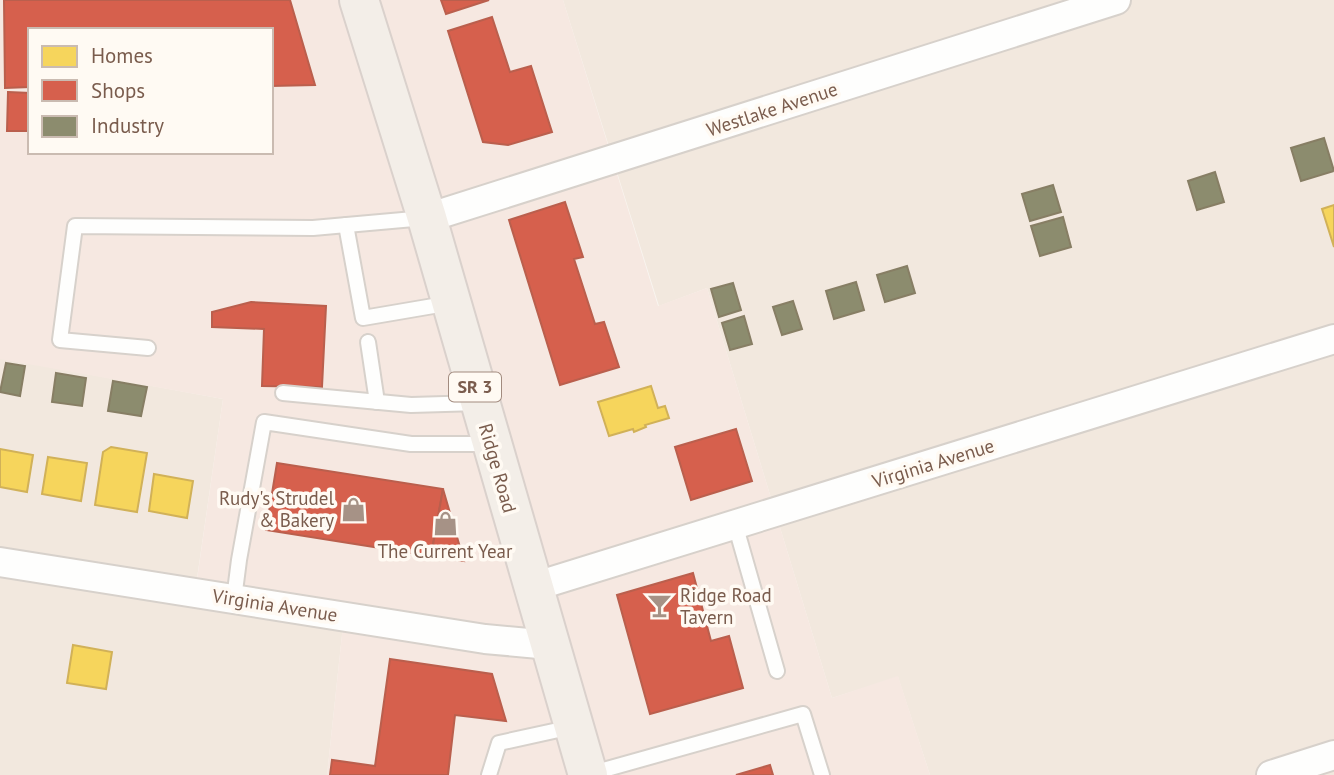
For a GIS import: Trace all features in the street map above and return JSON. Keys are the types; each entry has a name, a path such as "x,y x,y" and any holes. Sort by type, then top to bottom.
{"main road":[{"name":"Ridge Road","path":"359,0 427,218 588,775"}],"street":[{"name":"Westlake Avenue","path":"427,218 1116,0"},
{"name":"Virginia Avenue","path":"533,587 1334,339"},
{"name":"Virginia Avenue","path":"0,562 485,639 550,645"},
{"path":"1271,775 1334,755"}],"lane":[{"path":"148,348 60,340 75,226 313,228 427,218"},
{"path":"345,225 363,318 451,303"},
{"path":"368,342 377,402"},
{"path":"283,393 411,405 480,403"},
{"path":"234,599 264,422 411,444 492,444"},
{"path":"735,524 777,671"},
{"path":"588,775 803,714 822,775"},
{"path":"489,775 499,743 574,727"}],"shaded area":[{"path":"0,0 563,0 658,306 707,288 832,698 898,676 930,775 327,775 344,616 195,593 223,399 0,359"},
{"path":"563,0 1334,0 1334,775 930,775 898,677 832,698 707,288 659,306"},
{"path":"0,358 223,399 195,592 344,616 327,775 0,775"}],"building: Homes":[{"path":"1334,205 1334,247 1322,209"},
{"path":"651,386 658,408 665,406 669,418 645,425 646,427 634,432 633,429 609,436 598,402"},
{"path":"111,447 147,453 137,512 95,505 103,452"},
{"path":"0,449 33,455 27,492 0,487"},
{"path":"48,457 87,463 81,501 42,494"},
{"path":"154,474 193,481 187,518 149,511"},
{"path":"73,645 112,652 106,689 67,683"}],"building: Shops":[{"path":"4,0 290,0 315,85 273,86 273,28 28,28 28,87 5,88"},
{"path":"441,0 489,0 446,14"},
{"path":"492,17 510,72 531,66 552,132 508,145 483,142 448,31"},
{"path":"8,92 28,93 28,131 7,131"},
{"path":"565,202 583,257 574,259 595,324 604,322 619,367 560,385 509,220"},
{"path":"251,302 326,306 322,387 262,386 264,329 212,327 212,312"},
{"path":"736,429 752,481 691,500 675,447"},
{"name":"Rudy's Strudel & Bakery","path":"277,463 443,489 431,556 266,530"},
{"name":"The Current Year","path":"443,489 464,561 431,556"},
{"path":"693,573 711,641 729,636 743,688 650,714 617,595"},
{"path":"390,659 492,674 506,721 455,715 448,775 330,775 332,760 375,766"},
{"path":"770,765 773,775 736,775"}],"building: Industry":[{"path":"1324,138 1334,171 1301,181 1291,148"},
{"path":"1215,172 1224,202 1197,210 1188,181"},
{"path":"1053,185 1061,212 1030,221 1022,194"},
{"path":"1063,217 1071,247 1040,256 1031,226"},
{"path":"907,266 915,293 885,302 877,275"},
{"path":"856,282 864,310 834,319 826,291"},
{"path":"733,283 741,310 719,317 711,289"},
{"path":"793,301 802,329 782,335 773,307"},
{"path":"744,316 752,344 730,350 722,323"},
{"path":"6,363 25,366 20,396 0,392"},
{"path":"56,373 86,378 82,406 52,402"},
{"path":"113,381 147,387 141,416 108,411"}],"place":[{"name":"Rudy's Strudel & Bakery","path":"354,509"},
{"name":"The Current Year","path":"445,523"},
{"name":"Ridge Road Tavern","path":"660,606"}]}
